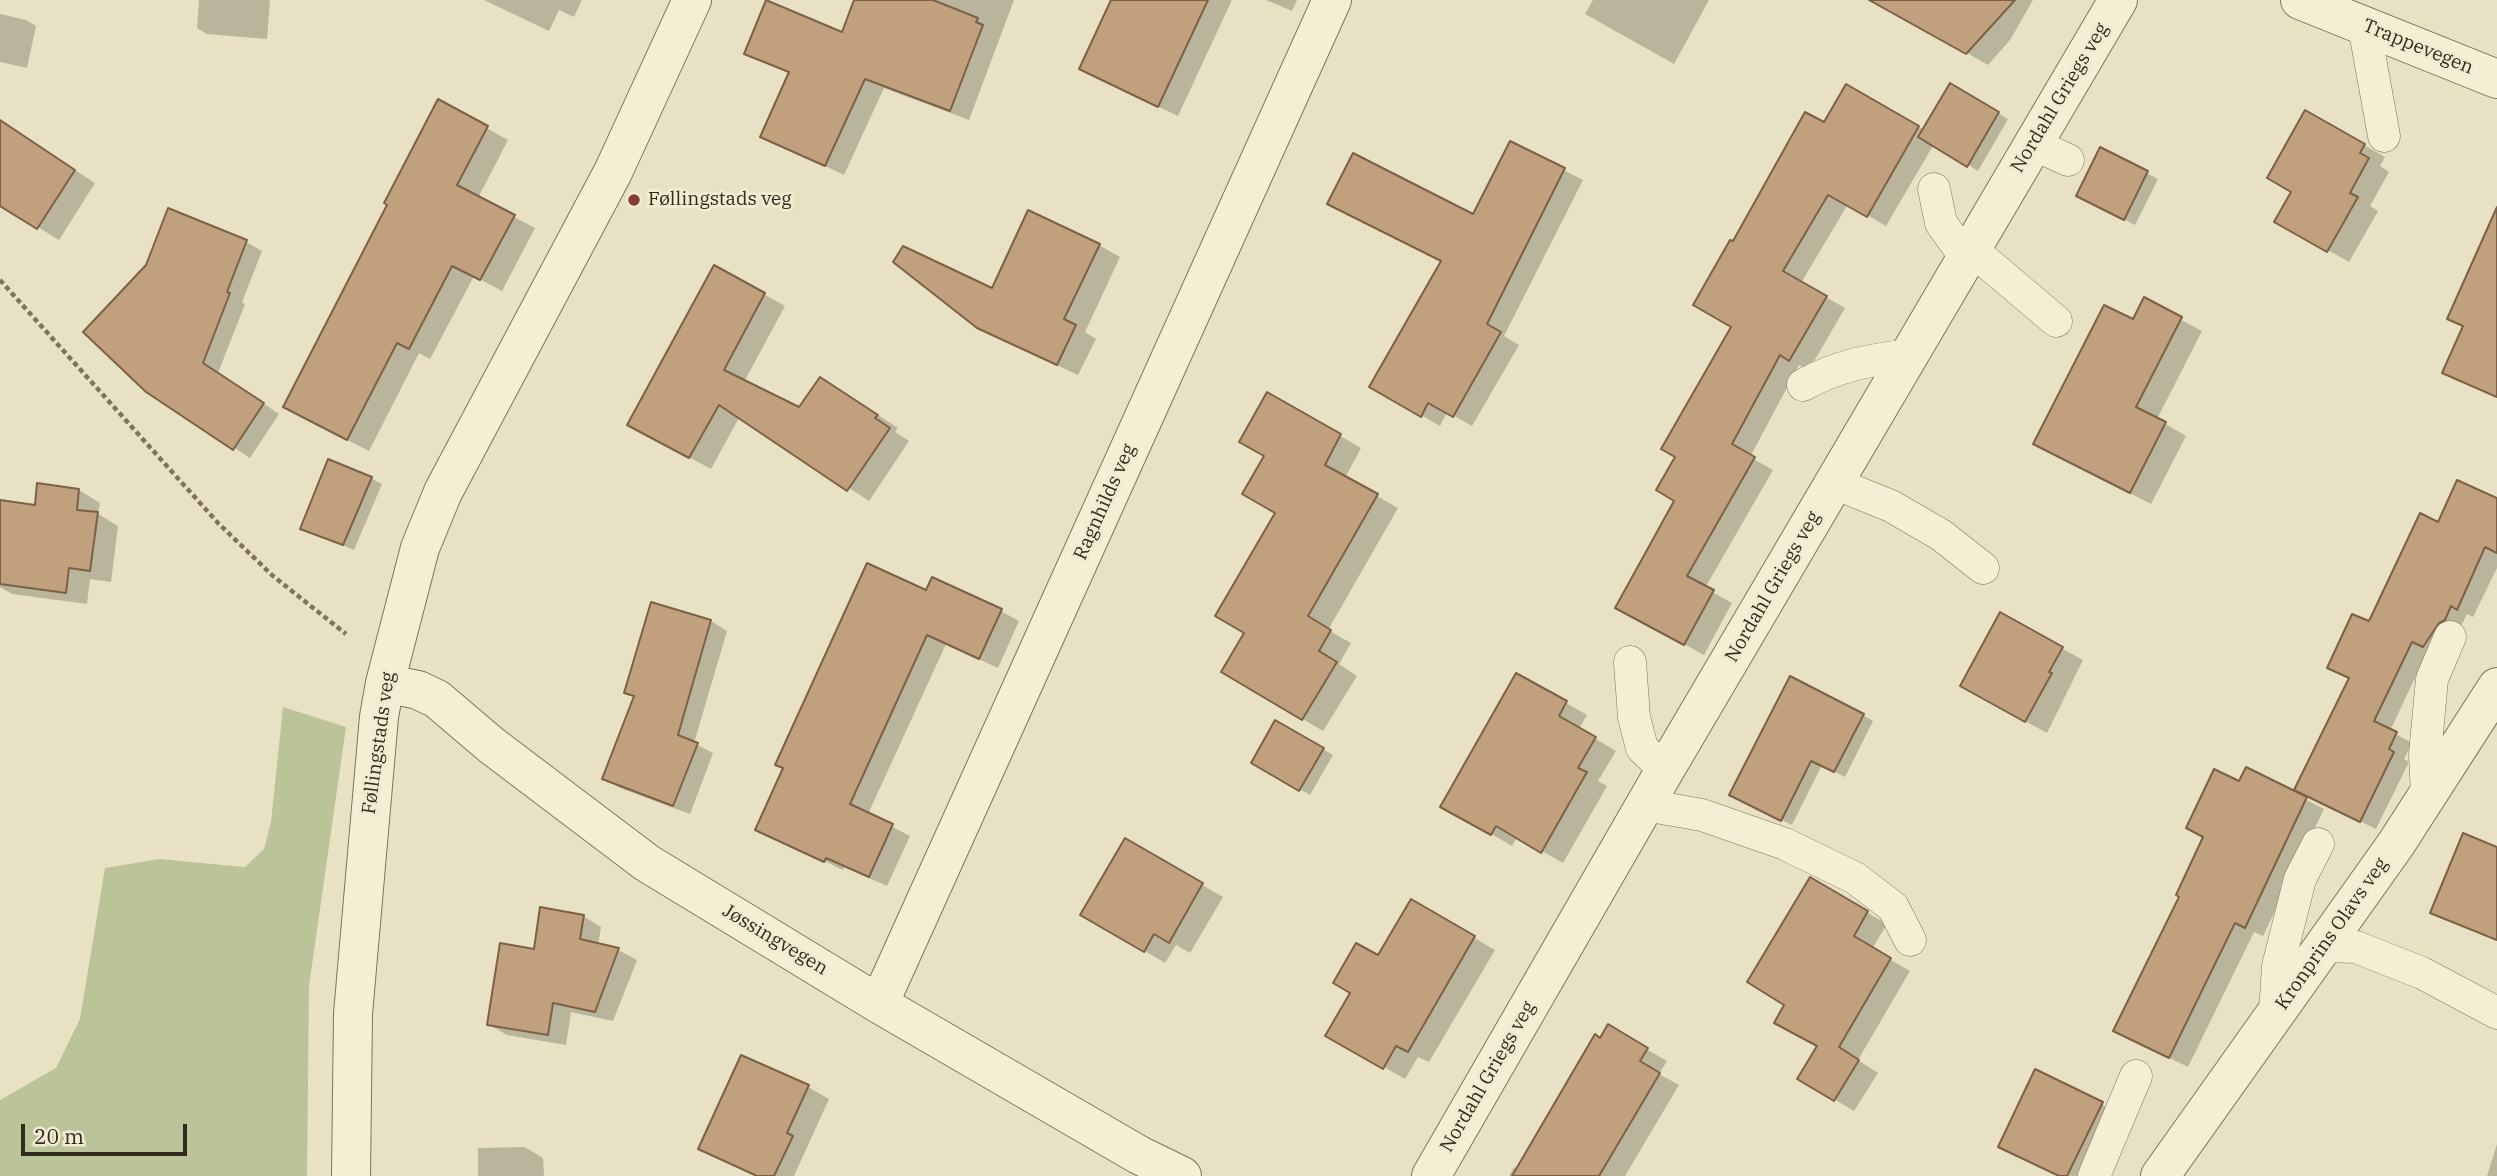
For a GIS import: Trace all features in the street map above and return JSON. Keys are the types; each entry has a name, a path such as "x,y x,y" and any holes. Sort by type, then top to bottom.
{"street":[{"name":"Føllingstads veg","path":"351,1176 353,1014 379,717 385,683 420,548 443,492 613,172 692,0"},
{"name":"Ragnhilds veg","path":"879,1004 1332,0"},
{"name":"Nordahl Griegs veg","path":"1431,1176 1665,770 2118,0"},
{"name":"Trappevegen","path":"2300,0 2497,79"},
{"name":"Jøssingvegen","path":"385,683 418,690 437,699 491,745 647,863 879,1004 1182,1176"},
{"name":"Kronprins Olavs veg","path":"2160,1176 2427,796 2496,690"}],"lane":[{"path":"2364,26 2384,136"},
{"path":"2033,144 2068,160"},
{"path":"1934,189 1941,223 1969,254 2056,321"},
{"path":"1803,385 1827,371 1865,360 1910,355"},
{"path":"1834,482 1892,506 1941,535 1983,568"},
{"path":"2427,796 2425,754 2432,679 2451,637"},
{"path":"1630,662 1634,717 1642,748 1665,770"},
{"path":"1645,805 1702,816 1773,840 1855,878 1893,908 1910,940"},
{"path":"2275,1014 2277,966 2300,879 2318,844"},
{"path":"2323,946 2356,947 2422,973 2497,1013"},
{"path":"2094,1176 2136,1076"}],"path":[{"path":"0,280 218,523 273,576 345,633 385,683"}],"green space":[{"path":"283,707 346,727 309,986 307,1176 0,1176 0,1100 56,1068 80,1019 105,868 159,859 245,867 264,849 271,822"}],"building":[{"path":"766,0 842,32 854,0 933,0 978,18 976,22 983,25 950,111 865,79 825,166 760,137 789,72 744,54"},
{"path":"1111,0 1208,0 1158,107 1079,69"},
{"path":"1869,0 2015,0 1966,54"},
{"path":"1950,83 1999,112 1967,167 1918,137"},
{"path":"1846,84 1919,126 1867,217 1828,195 1783,271 1827,296 1789,361 1780,355 1732,444 1755,457 1687,576 1714,590 1684,645 1615,608 1674,501 1656,490 1675,457 1661,449 1731,327 1693,305 1730,240 1733,241 1805,112 1824,122"},
{"path":"438,99 488,126 457,185 515,215 480,280 452,266 409,349 397,343 347,440 283,407"},
{"path":"2305,110 2365,144 2360,153 2369,158 2350,193 2358,197 2327,252 2274,222 2291,192 2267,178"},
{"path":"0,120 75,170 37,229 0,206"},
{"path":"1510,141 1565,168 1487,324 1501,332 1453,417 1428,403 1421,417 1369,387 1441,261 1327,204 1353,153 1473,214"},
{"path":"2100,147 2148,171 2124,220 2076,196"},
{"path":"2497,207 2497,397 2442,373 2463,326 2447,319"},
{"path":"168,208 247,240 203,363 264,403 233,450 146,392 83,332 146,265"},
{"path":"1028,210 1100,244 1064,319 1076,325 1057,365 977,328 893,262 903,246 992,288"},
{"path":"714,265 765,293 724,370 799,407 820,377 878,415 875,418 890,428 847,491 719,405 689,458 627,425"},
{"path":"2144,297 2182,317 2136,407 2166,422 2130,493 2033,444 2104,305 2133,319"},
{"path":"1267,392 1341,434 1325,465 1378,494 1308,616 1331,630 1319,651 1337,662 1302,720 1221,672 1244,633 1215,616 1275,513 1242,494 1264,456 1239,442"},
{"path":"328,459 372,477 343,545 300,529"},
{"path":"2457,480 2497,498 2497,553 2485,547 2457,610 2451,606 2445,620 2439,623 2423,647 2412,642 2374,721 2397,732 2389,749 2394,752 2360,822 2294,790 2349,678 2327,668 2352,614 2369,621 2420,513 2438,522"},
{"path":"37,483 79,489 77,510 98,512 90,571 69,568 66,593 0,584 0,500 35,505"},
{"path":"867,563 926,590 932,577 1002,609 979,659 927,635 850,804 893,824 869,877 826,858 824,862 755,830 783,768 775,765"},
{"path":"651,602 711,620 678,735 698,743 673,806 602,779 634,696 624,693"},
{"path":"2000,612 2063,647 2025,722 1960,686"},
{"path":"1516,673 1567,701 1559,716 1596,737 1578,768 1587,772 1541,853 1496,826 1491,835 1440,807"},
{"path":"1790,676 1864,714 1834,772 1811,761 1781,821 1729,795"},
{"path":"1275,720 1324,748 1299,791 1251,763"},
{"path":"2246,767 2307,797 2245,928 2235,923 2169,1058 2113,1031 2179,897 2176,895 2203,837 2186,828 2214,769 2239,781"},
{"path":"2463,833 2497,847 2497,940 2430,913"},
{"path":"1125,838 1203,883 1169,943 1154,934 1144,952 1080,915"},
{"path":"1810,877 1868,911 1854,936 1891,958 1839,1047 1859,1060 1834,1101 1797,1079 1817,1046 1774,1023 1784,1005 1747,982"},
{"path":"1411,899 1475,936 1408,1052 1396,1046 1383,1069 1325,1036 1350,993 1333,983 1356,943 1378,955"},
{"path":"540,907 584,915 580,939 619,948 595,1012 553,1003 548,1035 487,1025 500,943 534,949"},
{"path":"1608,1024 1648,1048 1640,1061 1660,1073 1599,1176 1512,1176 1595,1034 1600,1038"},
{"path":"741,1055 809,1085 787,1133 793,1136 774,1176 757,1176 698,1149"},
{"path":"2035,1069 2103,1102 2067,1176 2059,1176 1998,1147"}],"place":[{"name":"Føllingstads veg","path":"634,200"}]}
